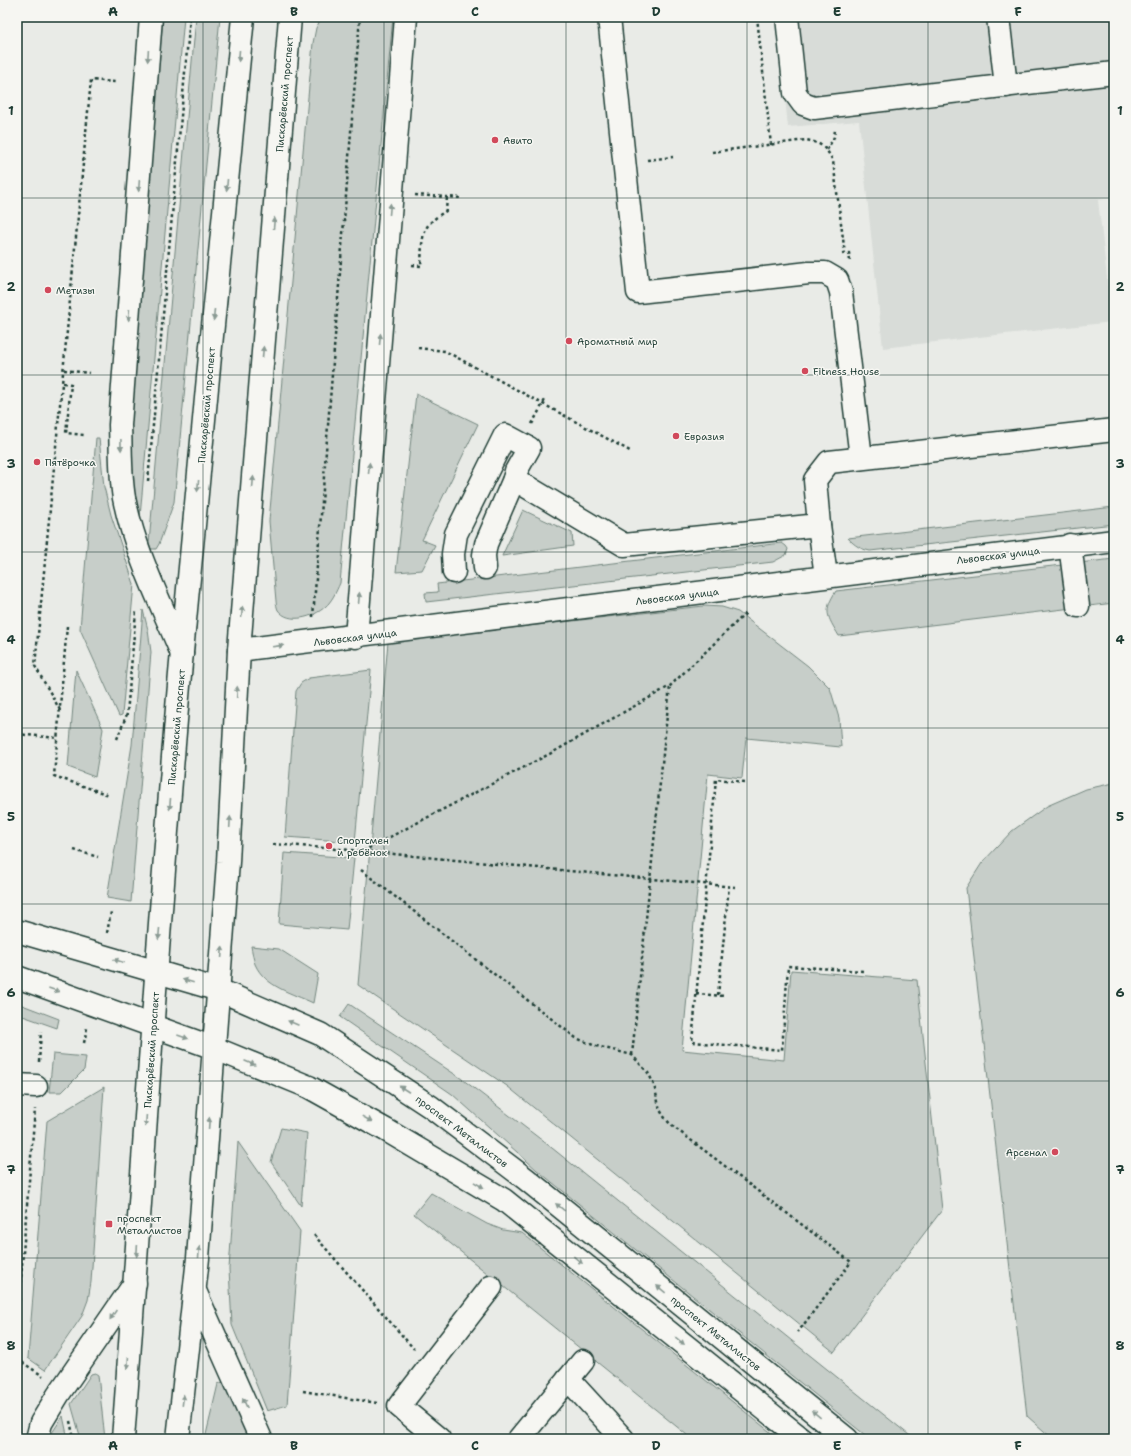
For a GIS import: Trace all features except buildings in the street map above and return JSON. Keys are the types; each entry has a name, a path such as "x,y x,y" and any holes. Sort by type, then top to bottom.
{"street":[{"path":"151,17 120,425 122,468 124,498 141,557 182,654"},
{"name":"Пискарёвский проспект","path":"122,1439 156,972 182,654 243,17"},
{"path":"356,637 406,17"},
{"path":"609,17 638,292 809,273 825,273 837,280 841,292 861,458"},
{"path":"787,17 796,93 803,104 814,108 1114,73"},
{"path":"998,17 1006,86"},
{"name":"Пискарёвский проспект","path":"178,1439 195,1291 219,990 228,862 239,650 291,19"},
{"path":"826,576 815,480 829,462 1114,430"},
{"path":"454,572 453,554 456,534 505,434 529,448 516,471 514,480 486,544 484,555 485,568"},
{"path":"514,480 624,545 819,525"},
{"name":"Львовская улица","path":"239,650 356,637 1114,540"},
{"path":"1070,545 1078,606"},
{"name":"проспект Металлистов","path":"17,931 219,990 320,1034 431,1107 526,1179 847,1439"},
{"path":"17,977 214,1048 309,1088 386,1130 504,1200 802,1439"},
{"path":"36,1439 42,1423 58,1396 134,1283"},
{"path":"439,1439 399,1406 491,1287"},
{"path":"195,1291 261,1439"},
{"path":"519,1439 583,1361"},
{"path":"568,1379 623,1439"}],"path":[{"path":"147,484 190,17"},
{"path":"311,642 360,17"},
{"path":"757,17 771,145"},
{"path":"60,710 36,666 91,80 114,82"},
{"path":"712,152 806,140 818,143 828,150 833,161 845,254"},
{"path":"410,194 462,198"},
{"path":"412,265 421,266 424,234 426,228 430,222 446,211 447,197"},
{"path":"1114,225 1114,235"},
{"path":"837,255 850,253 851,269"},
{"path":"418,348 445,351 630,451"},
{"path":"64,370 89,373"},
{"path":"62,383 71,384 66,433 84,435"},
{"path":"530,428 546,398"},
{"path":"117,739 127,714 136,607"},
{"path":"363,851 557,750 670,686 748,610"},
{"path":"67,626 54,776 108,795"},
{"path":"632,1055 670,686"},
{"path":"17,734 57,738"},
{"path":"745,782 716,780 692,1042 782,1050 788,966 863,971"},
{"path":"273,844 363,851 735,887"},
{"path":"74,850 98,857"},
{"path":"361,870 576,1038 593,1045 632,1055 649,1074 654,1085 660,1110 671,1125 851,1262 798,1332"},
{"path":"718,996 729,886"},
{"path":"696,994 725,996"},
{"path":"17,1326 27,1085 41,1031"},
{"path":"314,1235 430,1366"},
{"path":"17,1359 46,1379"},
{"path":"303,1391 399,1406"}],"shaded area":[{"path":"163,17 184,17 140,517 132,487 127,417"},
{"path":"196,17 220,17 174,502 159,544 156,549 151,549 149,543"},
{"path":"322,17 393,17 340,583 332,599 320,611 302,618 295,618 283,615 277,607 269,521 313,43 316,28"},
{"path":"777,17 1114,17 1114,198 1098,200 1112,322 883,348 859,121 788,127"},
{"path":"416,394 478,424 422,540 435,545 422,570 396,572"},
{"path":"96,438 99,438 104,487 111,515 134,584 122,715 119,716 80,629"},
{"path":"1114,507 1114,524 870,551 858,547 848,538"},
{"path":"523,510 572,533 573,546 502,556"},
{"path":"782,543 788,549 786,555 773,562 426,602 425,593 438,592 437,584"},
{"path":"1114,559 1114,603 839,636 828,614 829,604 836,591"},
{"path":"704,606 722,607 738,612 808,666 830,688 839,718 841,747 746,738 742,778 708,774 682,1050 784,1060 791,970 917,980 942,1210 834,1352 507,1086 358,985 388,642"},
{"path":"143,610 151,652 131,902 107,898 132,745"},
{"path":"76,670 103,729 95,777 68,767"},
{"path":"371,670 355,842 285,837 296,691 301,683 309,678"},
{"name":"Арсенал","path":"1114,783 1114,1439 1053,1439 1027,1416 966,888 982,863 1012,831 1047,806 1086,789"},
{"path":"284,853 354,858 347,930 279,924"},
{"path":"251,946 279,949 318,974 313,1003 272,984 265,978 255,964"},
{"path":"17,1003 59,1019 57,1028 17,1014"},
{"path":"349,1004 462,1079 552,1148 914,1439 870,1439 537,1170 452,1094 340,1017"},
{"path":"53,1054 86,1057 84,1070 62,1092 49,1092"},
{"path":"104,1087 91,1282 88,1300 82,1316 45,1370 28,1358 47,1121"},
{"path":"281,1128 307,1133 301,1206 271,1162"},
{"path":"238,1142 300,1231 287,1405 267,1411 232,1325 229,1269"},
{"path":"431,1193 487,1224 503,1230 522,1233 779,1439 692,1439 414,1214"},
{"path":"95,1373 98,1375 105,1439 81,1439 71,1404 91,1374"},
{"path":"223,1382 226,1384 248,1439 205,1439 218,1384"},
{"path":"63,1416 68,1439 50,1439 52,1433"}],"place":[{"name":"Авито","path":"495,140"},
{"name":"Метизы","path":"48,290"},
{"name":"Ароматный мир","path":"569,341"},
{"name":"Fitness House","path":"805,371"},
{"name":"Евразия","path":"676,436"},
{"name":"Пятёрочка","path":"37,462"},
{"name":"Спортсмен и ребёнок","path":"329,846"},
{"name":"Арсенал","path":"1055,1152"},
{"name":"проспект Металлистов","path":"109,1224"}]}
